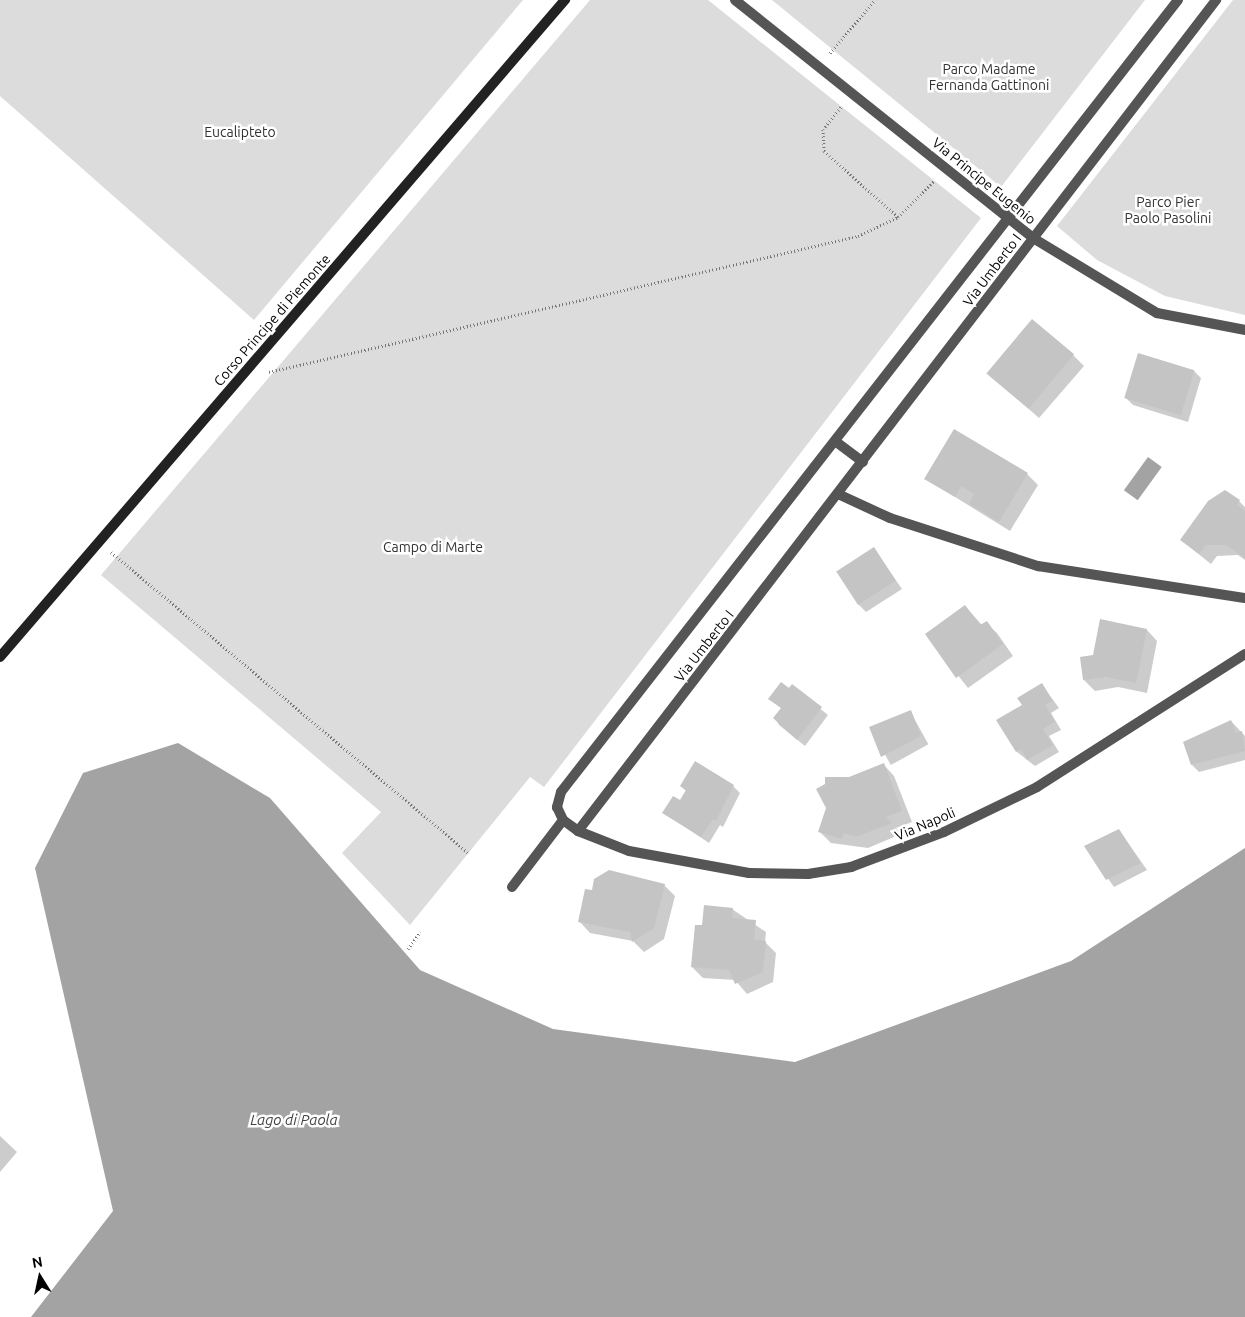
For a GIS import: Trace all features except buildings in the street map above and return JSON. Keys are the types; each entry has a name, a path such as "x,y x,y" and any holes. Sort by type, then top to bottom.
{"street":[{"name":"Corso Principe di Piemonte","path":"0,657 564,0"},
{"name":"Via Principe Eugenio","path":"735,0 1033,238 1157,313 1245,330"},
{"name":"Via Umberto I","path":"563,820 557,807 561,792 1178,0"},
{"name":"Via Umberto I","path":"578,831 1216,0"},
{"path":"835,441 863,462"},
{"path":"838,494 890,518 1038,566 1245,598"},
{"name":"Via Napoli","path":"578,831 629,851 749,873 808,874 851,867 944,832 1029,791 1245,654"},
{"path":"512,887 563,820 578,831"}],"path":[{"path":"819,67 875,0"},
{"path":"852,93 823,129 824,151 898,217"},
{"path":"239,379 858,236 898,217 947,168"},
{"path":"100,542 468,853"},
{"path":"408,949 420,932"}],"green space":[{"name":"Eucalipteto","path":"0,0 523,0 254,320 0,96"},
{"name":"Campo di Marte","path":"590,0 708,0 981,218 544,787 530,777 410,925 342,853 381,812 101,575"},
{"name":"Parco Madame Fernanda Gattinoni","path":"772,0 1145,0 1001,187"},
{"name":"Parco Pier Paolo Pasolini","path":"1233,0 1245,0 1245,315 1165,296 1097,260 1057,226"}],"water":[{"path":"1148,457 1162,467 1138,500 1124,490"},
{"name":"Lago di Paola","path":"178,743 270,798 420,970 553,1029 795,1062 1071,961 1245,848 1245,1317 31,1317 113,1211 35,868 83,773"}]}
